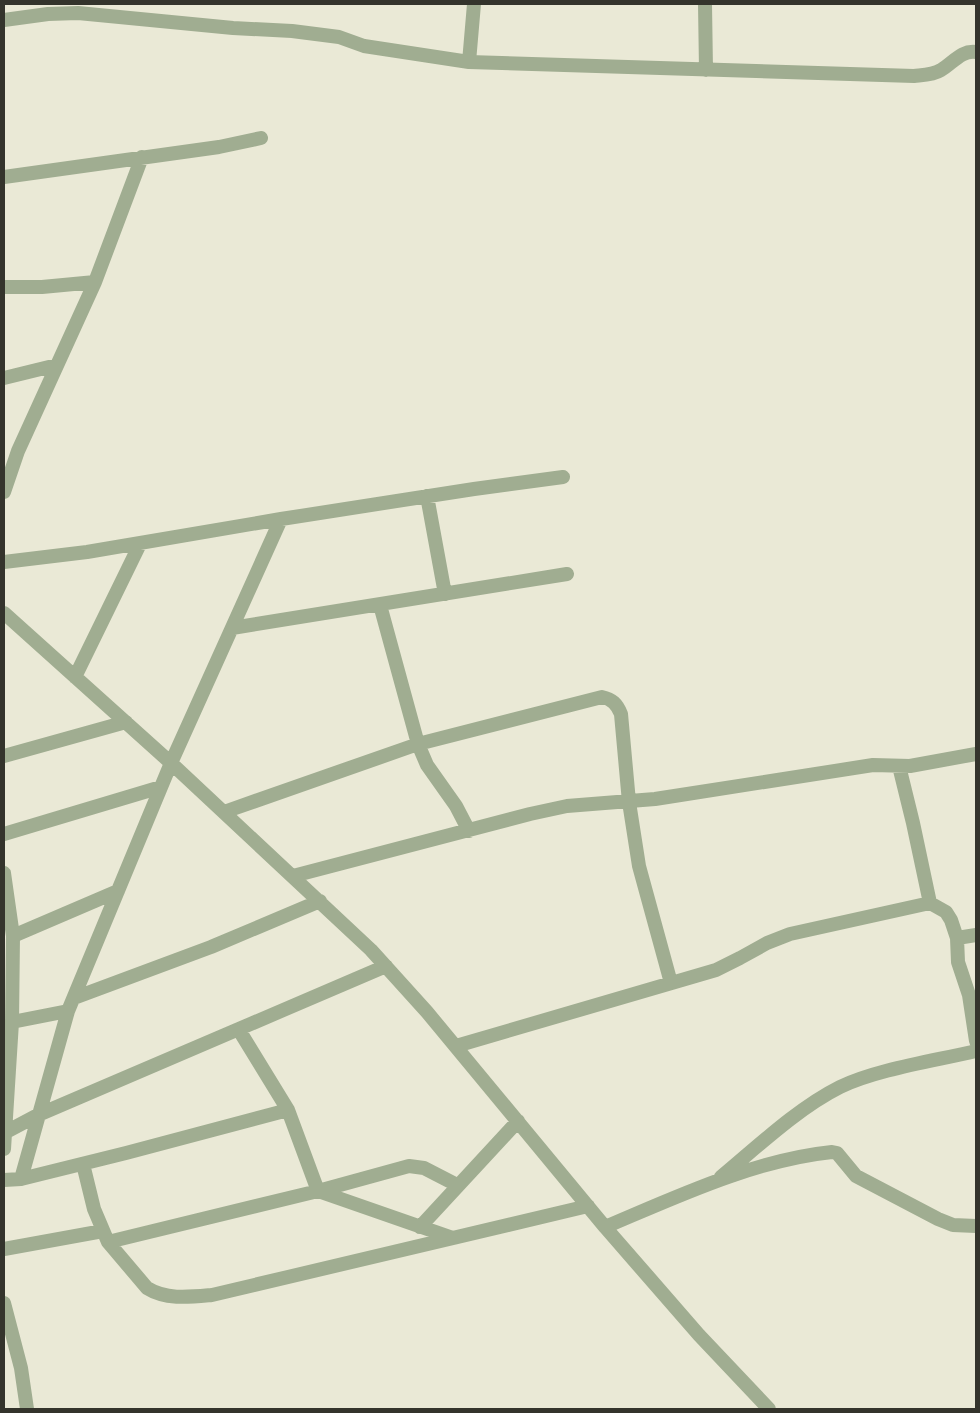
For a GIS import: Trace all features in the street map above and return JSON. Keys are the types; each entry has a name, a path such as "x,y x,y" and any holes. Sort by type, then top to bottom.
{"street":[{"path":"469,62 474,4"},
{"path":"705,4 706,70"},
{"path":"4,20 53,9 233,28 292,31 339,37 364,46 469,62 706,70 914,76 930,74 941,70 958,56 976,52"},
{"path":"4,177 219,147 261,138"},
{"path":"4,492 18,451 95,282 142,157"},
{"path":"4,287 42,287 95,282"},
{"path":"4,378 57,365"},
{"path":"4,453 18,451"},
{"path":"4,562 140,544 281,519 563,477"},
{"path":"427,496 445,594"},
{"path":"21,1179 71,1004 171,763 281,519"},
{"path":"75,677 140,544"},
{"path":"232,628 567,574"},
{"path":"380,605 418,744 427,765 456,806 469,831"},
{"path":"4,613 171,763 320,901 386,966 456,1046 604,1227 769,1409"},
{"path":"224,812 418,744 602,697 608,698 618,706 621,714 629,802 639,866 670,983"},
{"path":"4,756 126,722"},
{"path":"293,876 567,806 629,802 873,765 899,766 941,762 976,754"},
{"path":"899,766 930,903"},
{"path":"4,834 161,788"},
{"path":"4,1149 7,1055 12,1022 13,936 5,882"},
{"path":"13,936 118,891"},
{"path":"12,1022 71,1004 320,901"},
{"path":"456,1046 716,970 767,943 790,934 930,903 946,912 951,920 957,938 958,962 969,995 976,1041"},
{"path":"957,938 976,935"},
{"path":"4,1132 38,1115 386,966"},
{"path":"238,1030 288,1110 318,1191"},
{"path":"714,1182 816,1101 840,1087 869,1076 976,1051"},
{"path":"4,1180 21,1179 83,1164 288,1110"},
{"path":"420,1227 518,1121"},
{"path":"604,1227 714,1182 786,1160 832,1152 837,1154 856,1176 938,1219 953,1225 976,1226"},
{"path":"83,1164 94,1209 106,1236 147,1288 153,1292 172,1296 212,1295 588,1206"},
{"path":"4,1249 106,1236 318,1191 409,1166 424,1168 457,1186"},
{"path":"318,1191 453,1238"},
{"path":"4,1303 21,1368 28,1409"}]}
